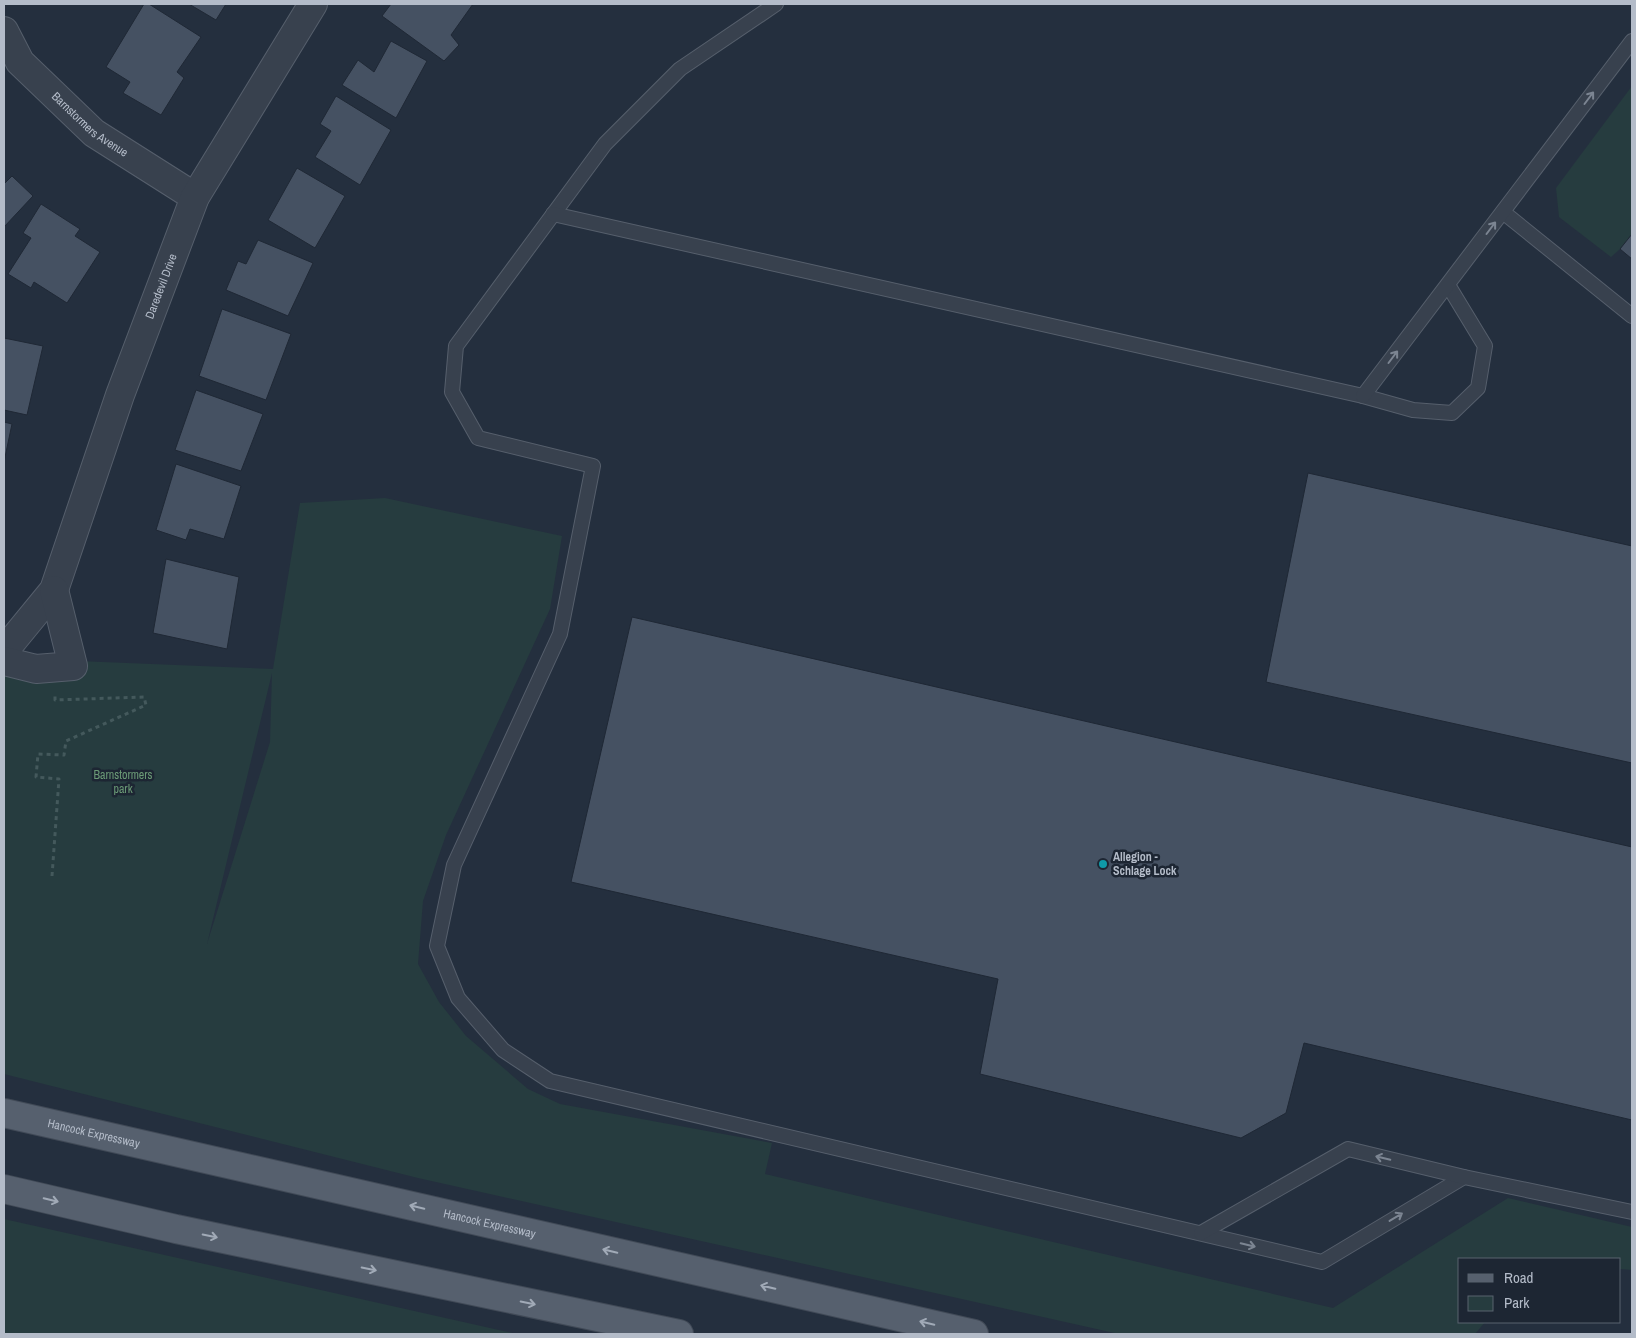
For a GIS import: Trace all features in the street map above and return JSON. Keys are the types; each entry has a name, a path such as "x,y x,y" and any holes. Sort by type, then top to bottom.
{"main road":[{"name":"Hancock Expressway","path":"4,1113 974,1334"},
{"path":"4,1190 185,1231 679,1334"}],"street":[{"name":"Daredevil Drive","path":"4,651 54,590 120,395 194,197 313,4"},
{"name":"Barnstormers Avenue","path":"4,31 20,62 94,133 194,197"},
{"path":"4,661 36,669 73,666 54,590"}],"lane":[{"path":"776,4 680,69 605,144 456,346 452,392 478,438 593,466 560,634 454,865 437,946 458,998 503,1050 550,1081 1322,1262 1464,1177"},
{"path":"1363,396 1632,41"},
{"path":"1503,212 1632,316"},
{"path":"553,214 1363,396 1413,410 1452,413 1478,388 1485,346 1448,285"},
{"path":"1200,1234 1348,1149 1464,1177 1632,1212"}],"path":[{"path":"52,876 59,779 36,777 38,754 64,755 66,741 146,705 144,697 55,700 55,690"}],"green space":[{"path":"1632,86 1632,234 1611,257 1559,217 1556,188"},
{"name":"Barnstormers park","path":"385,498 562,536 550,609 446,835 423,901 418,964 439,1002 466,1036 528,1089 560,1104 772,1143 765,1174 1333,1308 1508,1198 1632,1227 1632,1270 1621,1269 1621,1258 1458,1258 1458,1323 1484,1323 1475,1334 1119,1334 418,1178 4,1074 4,658 273,669 300,503","holes":["272,673 270,742 207,944"]},
{"path":"4,1219 517,1334 4,1334"}],"building":[{"path":"144,4 149,4 201,37 177,72 184,78 161,115 123,93 130,82 106,67"},
{"path":"189,4 226,4 216,20"},
{"path":"391,4 473,4 451,35 459,45 444,61 382,16"},
{"path":"391,41 427,61 396,118 342,85 358,60 374,72"},
{"path":"336,96 391,130 360,185 315,157 331,131 320,124"},
{"path":"297,168 345,196 315,248 268,220"},
{"path":"12,176 33,196 4,227 4,184"},
{"path":"41,204 80,229 75,236 100,252 67,303 34,282 31,288 8,274 31,238 23,233"},
{"path":"1632,234 1632,259 1620,249"},
{"path":"258,240 313,263 288,316 226,290 238,261 246,264"},
{"path":"222,309 291,334 266,400 199,376"},
{"path":"4,338 43,346 27,415 4,410"},
{"path":"196,390 263,414 241,471 175,450"},
{"path":"4,422 12,424 4,462"},
{"path":"176,464 241,486 224,539 190,529 186,540 156,530"},
{"path":"1308,473 1632,546 1632,763 1266,682"},
{"path":"166,559 239,577 227,649 153,633"},
{"name":"Allegion - Schlage Lock","path":"632,617 1632,847 1632,1120 1304,1043 1286,1113 1241,1138 980,1074 998,979 571,882"}],"place":[{"name":"Allegion - Schlage Lock","path":"1103,864"}]}
